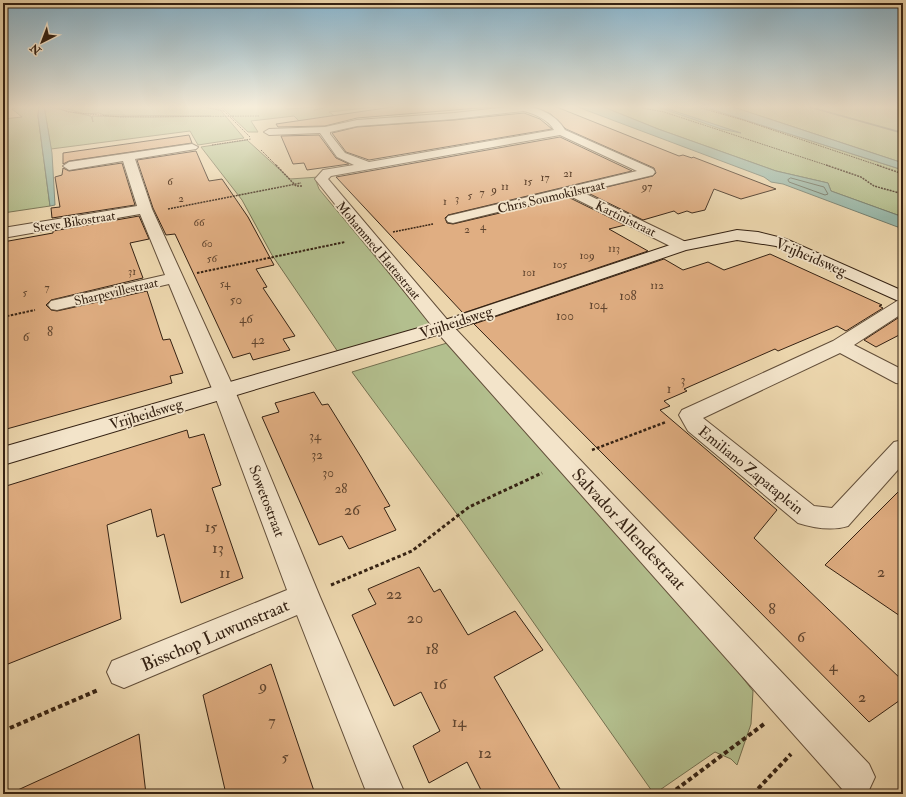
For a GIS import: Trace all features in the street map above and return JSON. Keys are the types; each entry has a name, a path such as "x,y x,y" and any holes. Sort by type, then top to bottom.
{"street":[{"path":"332,143 340,155 369,166"},
{"path":"325,180 369,166 497,143"},
{"name":"Chris Soumokilstraat","path":"453,219 649,172 585,143"},
{"path":"69,166 192,147"},
{"name":"Sowetostraat","path":"128,157 146,211 224,391 305,597 386,794"},
{"name":"Mohammed Hattastraat","path":"325,180 444,327"},
{"name":"Kartinistraat","path":"569,191 682,246"},
{"name":"Steve Bikostraat","path":"3,232 146,211"},
{"name":"Vrijheidsweg","path":"3,456 444,327 682,246 737,235 758,237 781,242 903,298"},
{"name":"Sharpevillestraat","path":"57,305 175,278"},
{"name":"Emiliano Zapataplein","path":"903,305 840,345 690,415 696,426 808,516 838,519 903,448"},
{"name":"Salvador Allendestraat","path":"444,327 856,777"},
{"path":"840,345 903,378"},
{"name":"Bisschop Luwunstraat","path":"124,672 305,597"}],"path":[{"path":"192,147 221,143"},
{"path":"758,143 861,177 874,186 903,194"},
{"path":"812,143 903,174"},
{"path":"257,145 296,186 325,180"},
{"path":"146,211 325,180"},
{"path":"175,278 453,219"},
{"path":"3,317 57,305"},
{"path":"305,597 412,551 469,507 595,448 690,415"},
{"path":"3,731 115,683 124,672"},
{"path":"670,794 790,705"},
{"path":"753,794 814,732"}],"green space":[{"path":"3,143 42,143 50,206 3,213"},
{"path":"50,143 96,143 51,149"},
{"path":"197,143 210,143 198,145"},
{"path":"226,143 251,143 290,179 319,177 316,181 319,189 431,324 338,352 272,255 242,200 201,147"},
{"path":"698,143 818,143 903,170 903,217 831,191 828,183 776,171"},
{"path":"843,143 903,143 903,163"},
{"path":"447,343 724,654 753,691 751,724 737,765 731,759 715,752 654,794 465,525 352,372"}],"water":[{"path":"42,143 50,143 52,153 55,205 50,206"},
{"path":"674,143 698,143 776,171 828,183 831,191 903,217 903,229 783,184 771,182 764,177"},
{"path":"818,143 843,143 903,163 903,170"}],"building":[{"path":"132,143 191,143 69,161 63,164 63,153"},
{"path":"284,143 325,143 336,158 349,164 307,170 304,163 293,164"},
{"path":"340,143 468,143 369,160 346,152"},
{"path":"525,143 573,143 632,171 448,215 445,218 447,223 453,224 568,197 625,225 609,229 648,251 463,313 336,177"},
{"path":"598,143 647,143 679,156 683,155 693,157 776,189 741,199 714,189 705,210 692,213 687,211 678,214 674,211 643,220 586,192 653,176 656,173 654,168"},
{"path":"196,151 209,181 222,179 248,217 274,265 256,269 267,287 263,288 295,336 283,339 290,350 253,360 250,353 233,358 175,234 166,235 153,208 137,160"},
{"path":"122,163 135,205 52,218 51,208 60,207 55,177 62,175 63,168 69,171"},
{"path":"139,216 149,239 130,243 143,278 51,300 46,305 51,310 57,311 147,291 163,340 170,339 183,373 170,376 172,383 3,430 3,242 53,233 53,231"},
{"path":"770,254 882,305 879,306 883,308 846,331 837,326 778,351 775,349 684,389 687,391 664,401 670,406 660,410 777,510 754,538 903,681 903,698 869,722 474,324 664,259 683,270 708,262 724,270"},
{"path":"901,316 903,317 903,333 876,347 864,340"},
{"path":"314,392 322,405 328,404 361,457 390,506 384,508 396,530 349,549 342,536 319,545 262,417 279,412 275,403"},
{"path":"187,430 189,438 204,434 221,485 212,488 243,578 181,603 164,534 157,537 151,509 107,525 121,619 3,666 3,487"},
{"path":"903,487 903,618 825,565"},
{"path":"419,567 434,592 440,589 468,635 515,611 543,650 494,677 563,794 483,794 467,762 429,783 413,746 440,731 421,692 394,706 352,615 376,604 368,589"},
{"path":"271,664 315,794 226,794 203,695"},
{"path":"139,734 146,794 9,794 66,768"}]}
